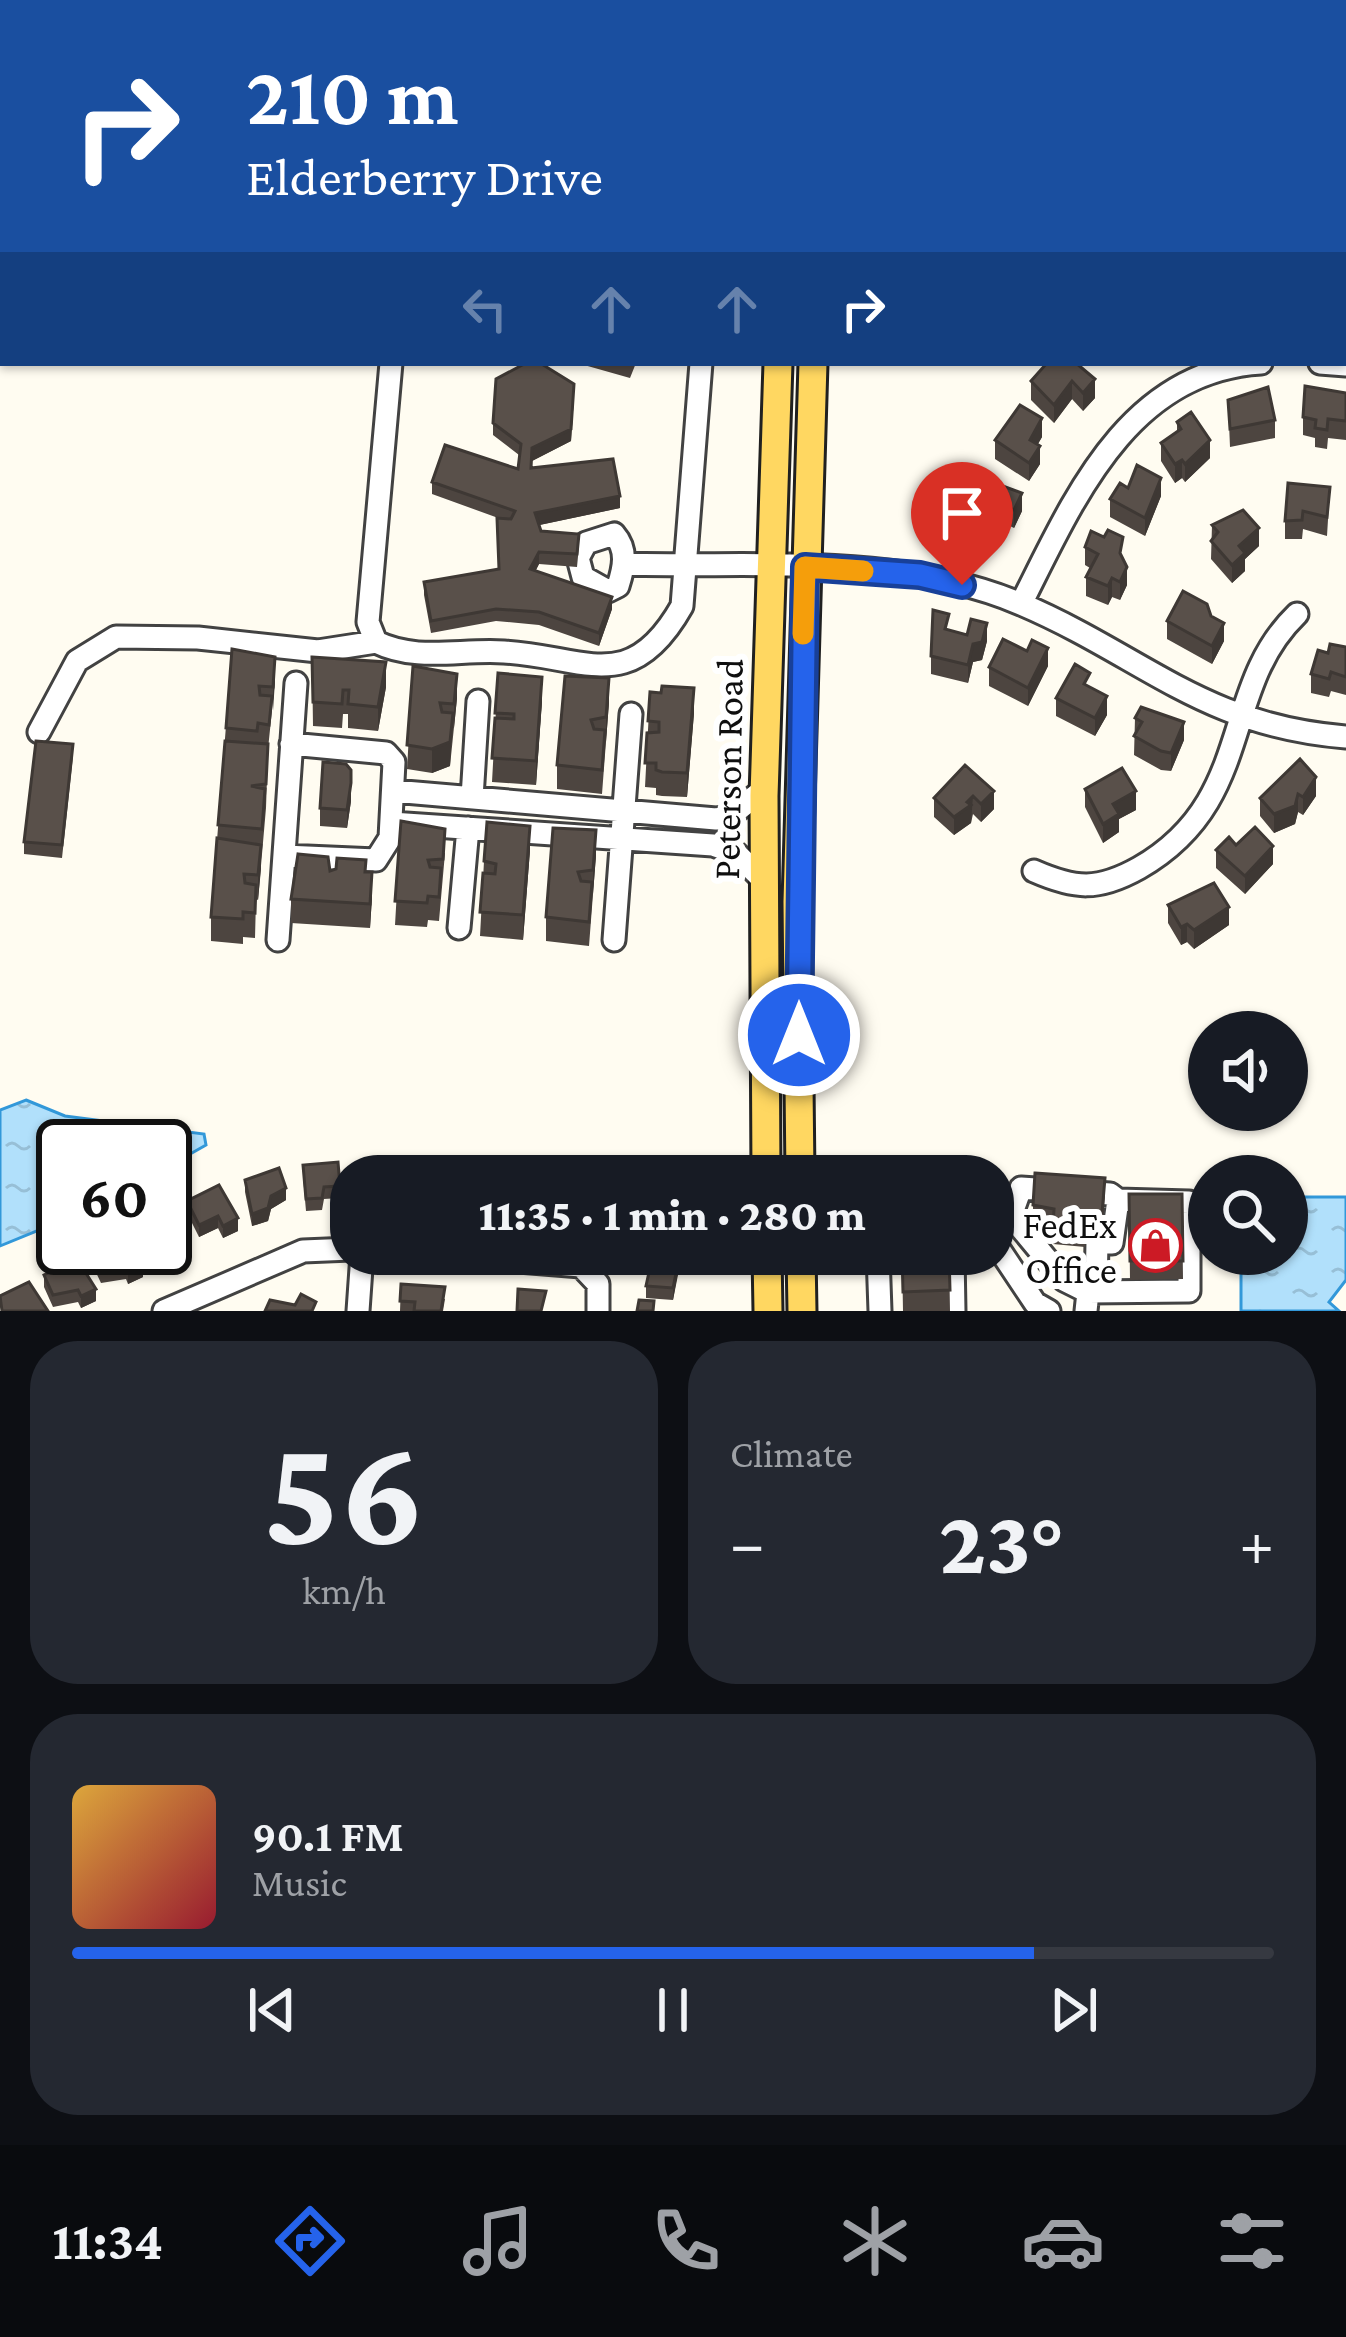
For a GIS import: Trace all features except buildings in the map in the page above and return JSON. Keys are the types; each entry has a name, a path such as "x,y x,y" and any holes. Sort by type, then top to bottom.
{"main road":[{"name":"Peterson Road","path":"766,1155 764,790 778,366"},
{"name":"Peterson Road","path":"800,1155 797,902 813,366"},
{"path":"767,1275 768,1311"},
{"path":"801,1275 802,1311"}],"street":[{"path":"376,642 368,622 391,366"},
{"path":"39,732 77,661 116,638 198,638 318,652 376,642 398,653 508,652 598,668 638,656 664,637 682,606 701,366"},
{"path":"1021,604 1087,473 1111,442 1166,396 1206,376 1248,366"},
{"path":"624,564 769,565 920,575 1021,604 1214,709 1270,729 1346,737"},
{"path":"1034,871 1087,888 1116,881 1150,861 1207,807 1271,639 1297,614"},
{"path":"278,940 296,683"},
{"path":"472,798 478,701"},
{"path":"614,940 632,714"},
{"path":"284,856 376,860 390,838 394,762 386,753 292,744"},
{"path":"393,791 716,819 729,817 764,790"},
{"path":"391,823 713,844 736,853 764,881"},
{"path":"459,928 468,828"},
{"path":"1014,1201 1021,1188 1110,1194 1118,1201 1189,1202 1189,1292 1090,1299 1014,1233"},
{"path":"1090,1299 1097,1242 1112,1243 1118,1201"},
{"path":"164,1311 303,1251 330,1250"},
{"path":"1014,1274 1035,1307"},
{"path":"358,1311 361,1275"},
{"path":"590,1275 598,1284 598,1311"},
{"path":"879,1275 880,1311"},
{"path":"953,1275 954,1311"}],"water":[{"path":"26,1100 65,1116 88,1119 36,1119 36,1231 0,1246 0,1110"},
{"path":"192,1132 204,1134 206,1145 192,1153"},
{"path":"1308,1197 1346,1197 1346,1280 1329,1302 1339,1311 1241,1311 1241,1275 1308,1275"}],"slow traffic":[{"path":"803,634 805,567 863,571"}],"place":[{"name":"FedEx Office","path":"1156,1246"}],"route":[{"path":"799,1035 797,902 805,567 920,575 962,585"}]}
